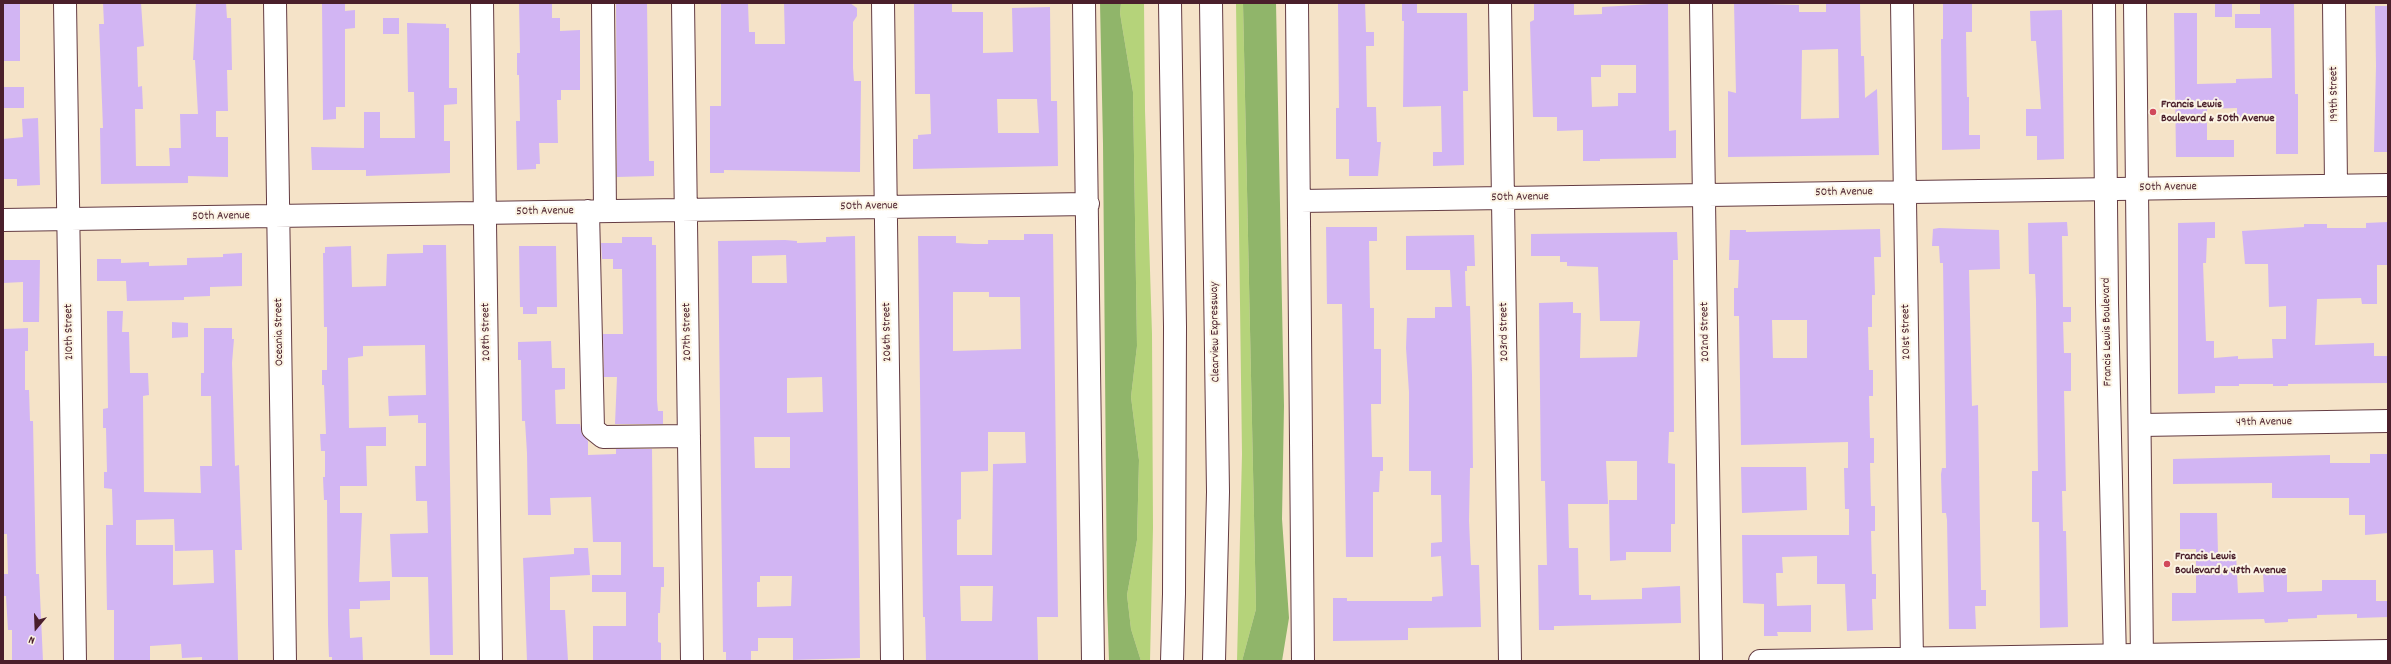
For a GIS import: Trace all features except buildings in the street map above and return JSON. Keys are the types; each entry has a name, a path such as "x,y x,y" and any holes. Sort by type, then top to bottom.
{"main road":[{"name":"210th Street","path":"65,3 75,661"},
{"name":"Oceania Street","path":"275,3 285,661"},
{"name":"208th Street","path":"482,3 491,661"},
{"path":"603,3 596,211 593,429 603,437 689,436"},
{"name":"207th Street","path":"683,3 692,661"},
{"name":"206th Street","path":"883,3 892,661"},
{"path":"1084,3 1088,204 1093,661"},
{"path":"1170,3 1175,327 1174,594 1172,661"},
{"name":"Clearview Expressway","path":"1211,3 1218,492 1214,661"},
{"path":"1297,3 1303,661"},
{"name":"203rd Street","path":"1500,3 1510,661"},
{"name":"202nd Street","path":"1701,3 1711,661"},
{"name":"201st Street","path":"1902,3 1912,660"},
{"name":"Francis Lewis Boulevard","path":"2104,3 2115,658"},
{"path":"2135,3 2141,425 2142,658"},
{"name":"199th Street","path":"2334,3 2336,186"},
{"name":"50th Avenue","path":"1300,201 2388,184"},
{"name":"50th Avenue","path":"3,220 1088,204"},
{"name":"49th Avenue","path":"2141,425 2388,421"},
{"path":"1760,661 2142,658 2388,651"}],"green space":[{"path":"1100,3 1121,3 1120,13 1133,92 1137,346 1131,397 1139,460 1137,540 1127,595 1131,629 1141,661 1109,661"},
{"path":"1121,3 1144,3 1145,111 1152,334 1153,528 1150,661 1141,661 1131,629 1127,595 1137,540 1139,460 1131,397 1137,346 1133,92 1120,13"},
{"path":"1236,3 1243,3 1256,609 1242,661 1237,661 1242,454"},
{"path":"1243,3 1276,3 1284,406 1282,519 1289,618 1282,661 1242,661 1256,609"}],"place":[{"name":"Francis Lewis Boulevard & 50th Avenue","path":"2153,112"},
{"name":"Francis Lewis Boulevard & 48th Avenue","path":"2167,564"}]}
